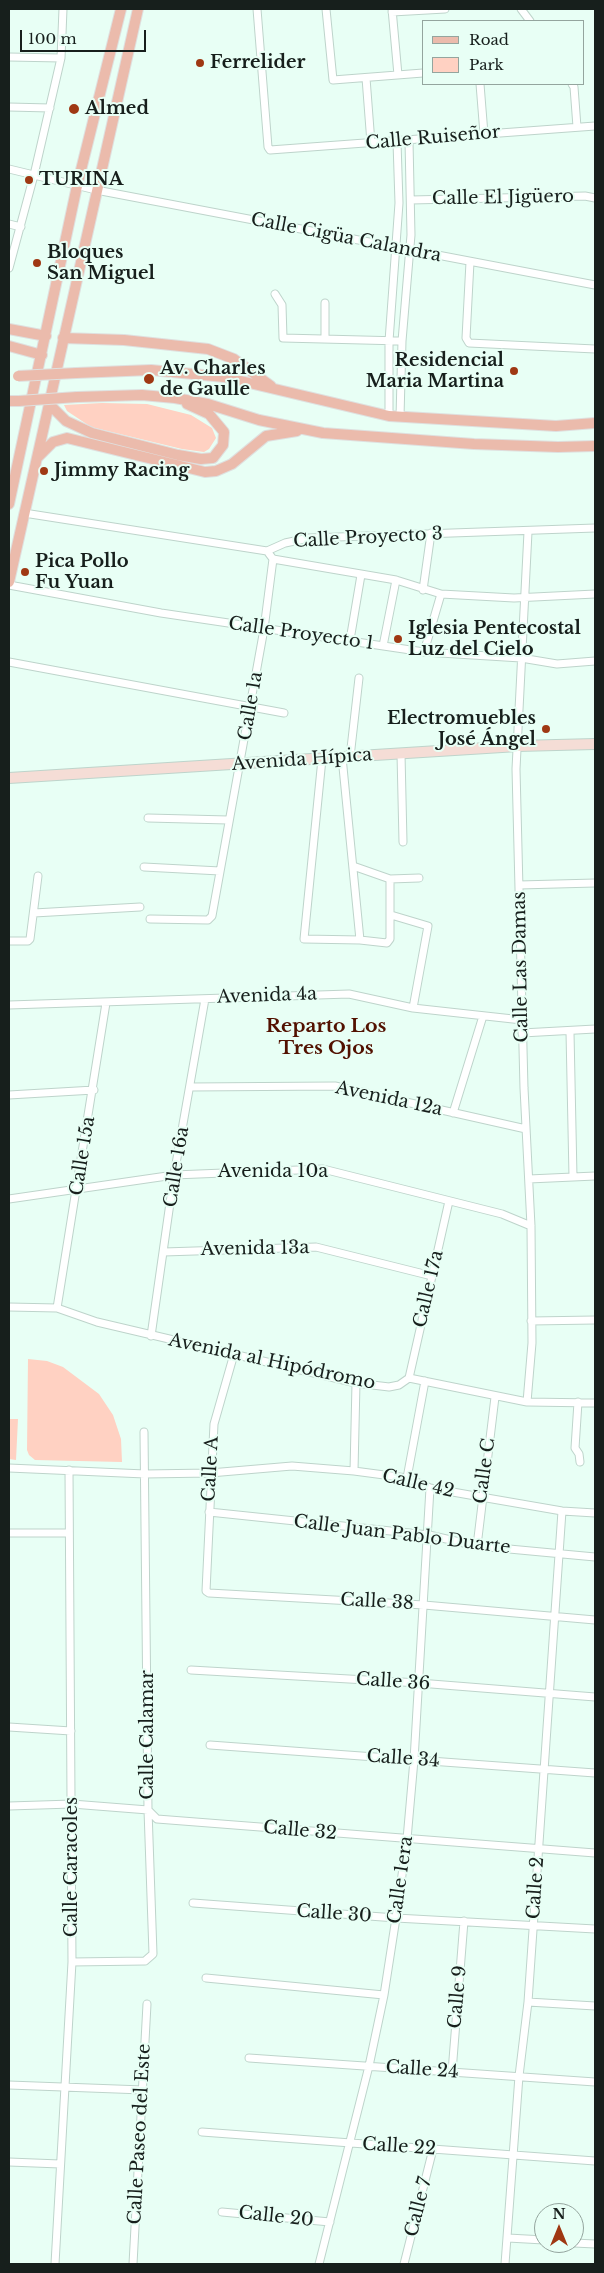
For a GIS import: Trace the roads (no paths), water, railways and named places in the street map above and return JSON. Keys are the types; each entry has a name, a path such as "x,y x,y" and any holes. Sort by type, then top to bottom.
{"main road":[{"path":"9,504 11,477 42,355 77,186 121,9"},
{"path":"9,582 138,9"},
{"path":"9,329 46,336"},
{"path":"63,338 124,340 208,349 234,359 276,389"},
{"path":"9,346 42,355"},
{"path":"14,377 151,370 224,377 389,416 556,426 595,423"},
{"path":"14,401 77,397 142,396 175,398 208,404 259,420 307,430 401,440 558,447 595,446"},
{"path":"49,404 66,421 92,433 178,455 201,459 213,458 223,445 224,432 219,424 209,414 175,398"},
{"path":"37,458 53,442 67,438 205,472 216,471 232,464 266,436 307,430"}],"street":[{"path":"9,268 34,175 61,58 63,9"},
{"name":"Calle Ruiseñor","path":"257,9 268,147 270,150 595,126"},
{"path":"326,9 333,80 422,73"},
{"path":"398,75 392,11 446,9"},
{"path":"521,9 529,20"},
{"path":"9,57 61,58"},
{"path":"366,78 371,143"},
{"path":"480,85 484,134"},
{"path":"573,85 577,127"},
{"path":"9,107 50,108"},
{"path":"400,417 402,341 411,235 409,141"},
{"path":"389,416 389,341 400,203 397,142"},
{"name":"Calle Cigüa Calandra","path":"9,169 96,190 595,285"},
{"name":"Calle El Jigüero","path":"411,200 585,196 595,198"},
{"path":"9,224 20,227"},
{"path":"470,262 466,338 469,343 595,349"},
{"path":"275,294 282,305 283,338 402,341"},
{"path":"325,303 325,339"},
{"name":"Calle Proyecto 3","path":"24,513 267,550 285,543 309,538 431,533 528,532 595,528"},
{"name":"Calle Las Damas","path":"526,1402 532,1343 531,1226 522,1033 516,769 528,532"},
{"path":"423,590 431,533"},
{"path":"267,550 274,559 396,580 423,590 441,594 484,597 595,594"},
{"name":"Calle 1a","path":"150,919 208,920 212,916 264,629 274,559"},
{"path":"350,640 361,575"},
{"path":"384,646 396,580"},
{"name":"Calle Proyecto 1","path":"9,586 264,629 424,652 521,658 557,664 595,661"},
{"path":"424,652 441,594"},
{"path":"9,662 284,713"},
{"path":"359,678 346,757 360,940"},
{"name":"Avenida Hípica","path":"9,778 518,746 595,744"},
{"path":"401,754 403,842"},
{"path":"322,759 304,939 389,942 391,915 390,879"},
{"path":"148,818 228,820"},
{"path":"353,866 390,879 419,878"},
{"path":"144,867 220,871"},
{"path":"9,942 30,940 38,876"},
{"path":"519,885 595,883"},
{"path":"34,913 140,907"},
{"path":"391,915 428,926 412,1008"},
{"name":"Avenida 4a","path":"9,1005 349,994 412,1008 522,1020"},
{"name":"Calle 16a","path":"152,1336 174,1175 205,999"},
{"name":"Calle 15a","path":"57,1308 94,1090 106,1003"},
{"path":"453,1113 483,1016"},
{"path":"522,1033 570,1032 595,1029"},
{"path":"570,1032 573,1177"},
{"name":"Avenida 12a","path":"190,1087 335,1086 526,1130"},
{"path":"9,1094 94,1090"},
{"name":"Avenida 10a","path":"9,1199 77,1191 174,1175 323,1169 502,1214 531,1226"},
{"path":"529,1179 595,1176"},
{"name":"Calle 17a","path":"410,1378 449,1201"},
{"name":"Avenida 13a","path":"164,1252 316,1247 432,1276"},
{"name":"Avenida al Hipódromo","path":"9,1307 57,1308 97,1322 152,1336 356,1383 389,1387 399,1385 410,1378"},
{"path":"531,1321 595,1320"},
{"name":"Calle A","path":"204,1587 214,1424 234,1354"},
{"path":"410,1378 526,1402 595,1403"},
{"path":"407,1478 425,1381"},
{"path":"354,1471 356,1383"},
{"name":"Calle C","path":"477,1546 481,1497 495,1397"},
{"path":"578,1402 575,1448 579,1454 580,1462"},
{"name":"Calle Calamar","path":"72,1962 145,1961 153,1954 148,1810 146,1474 144,1432"},
{"name":"Calle 42","path":"9,1468 146,1474 210,1473 292,1466 407,1478 430,1488 562,1511 595,1513"},
{"name":"Calle Caracoles","path":"55,2264 72,1962 68,1470"},
{"name":"Calle 1era","path":"319,2264 369,2066 384,1994 396,1918 407,1839 414,1760 429,1535 430,1488"},
{"name":"Calle 2","path":"505,2264 514,2156 518,2076 528,2002 534,1924 553,1617 562,1511"},
{"name":"Calle Juan Pablo Duarte","path":"209,1512 429,1535 477,1546 595,1557"},
{"path":"9,1533 68,1533"},
{"name":"Calle 38","path":"204,1587 209,1593 424,1605 595,1620"},
{"name":"Calle 36","path":"191,1670 419,1683 595,1698"},
{"path":"9,1727 70,1731"},
{"name":"Calle 34","path":"210,1745 595,1773"},
{"name":"Calle 32","path":"9,1806 72,1804 148,1810 157,1819 595,1853"},
{"name":"Calle 30","path":"193,1903 396,1918 534,1924 595,1929"},
{"name":"Calle 9","path":"452,2072 464,1921"},
{"path":"206,1978 384,1994"},
{"path":"528,2002 595,2006"},
{"name":"Calle Paseo del Este","path":"133,2264 148,2004"},
{"name":"Calle 24","path":"249,2058 595,2082"},
{"path":"9,2085 143,2090"},
{"name":"Calle 22","path":"202,2132 595,2161"},
{"name":"Calle 7","path":"404,2264 433,2149"},
{"path":"9,2162 60,2164"},
{"name":"Calle 20","path":"222,2212 330,2222"},
{"path":"508,2238 534,2239"}],"place":[{"name":"Ferrelider","path":"200,63"},
{"name":"Almed","path":"74,109"},
{"name":"TURINA","path":"29,180"},
{"name":"Bloques San Miguel","path":"37,263"},
{"name":"Residencial Maria Martina","path":"514,371"},
{"name":"Av. Charles de Gaulle","path":"149,379"},
{"name":"Jimmy Racing","path":"44,471"},
{"name":"Pica Pollo Fu Yuan","path":"25,572"},
{"name":"Iglesia Pentecostal Luz del Cielo","path":"398,639"},
{"name":"Electromuebles José Ángel","path":"546,729"}],"district":[{"name":"Reparto Los Tres Ojos","path":"326,1038"}]}
